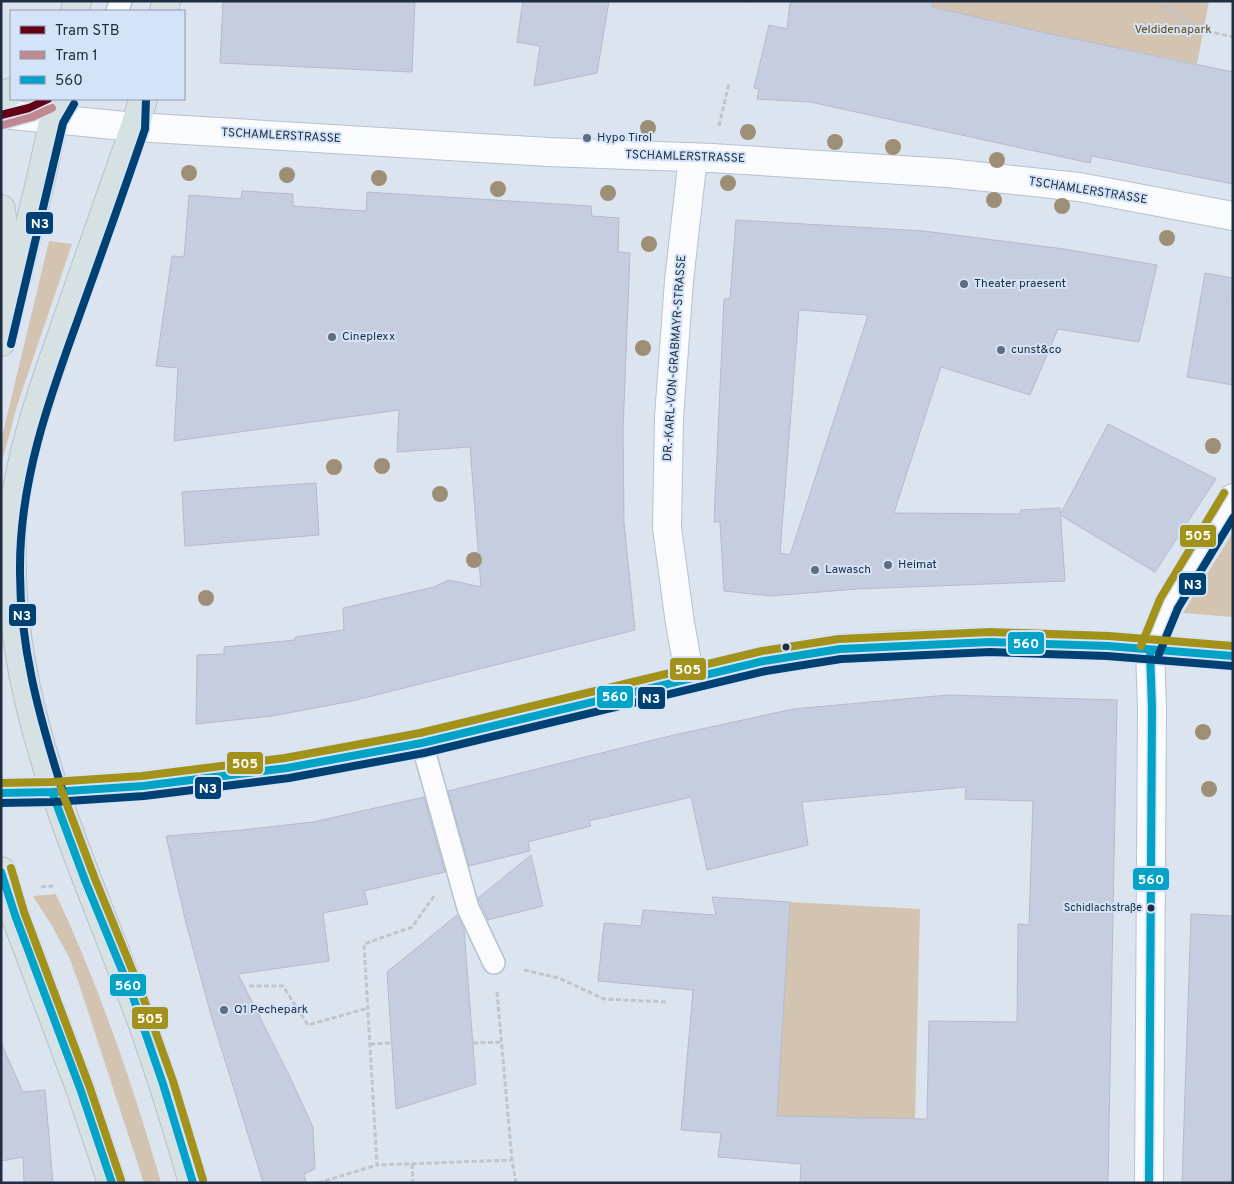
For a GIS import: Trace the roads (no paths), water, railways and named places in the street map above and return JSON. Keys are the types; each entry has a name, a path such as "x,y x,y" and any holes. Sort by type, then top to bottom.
{"main road":[{"path":"143,100 135,128 34,419 18,481 12,520 10,574 12,619 28,710 52,792 86,883 136,1006 163,1084 192,1183"},
{"path":"1,342 59,105"},
{"path":"1,209 6,267 13,295"},
{"path":"1,793 52,792"},
{"path":"1,871 15,915 78,1083 112,1183"}],"street":[{"name":"TSCHAMLERSTRASSE","path":"1,114 59,105 135,128 548,152 703,157 948,173 1079,187 1233,216"},
{"name":"DR.-KARL-VON-GRABMAYR-STRASSE","path":"690,678 680,623 667,528 669,416 679,281 703,157"},
{"path":"1149,1183 1152,727 1150,650 1169,603 1233,498"},
{"path":"52,792 143,786 288,768 422,743 764,661 840,649 990,642 1108,646 1233,656"}],"lane":[{"path":"135,128 136,100"},
{"path":"422,743 468,908 494,964"}],"tram line":[{"name":"STB","path":"1,115 29,108 46,100"},
{"name":"1","path":"3,125 32,117 52,108"}],"place":[{"name":"Hypo Tirol","path":"587,138"},
{"name":"Theater praesent","path":"964,284"},
{"name":"Cineplexx","path":"332,337"},
{"name":"cunst&co","path":"1001,350"},
{"name":"Heimat","path":"888,565"},
{"name":"Lawasch","path":"815,570"},
{"name":"Schidlachstraße","path":"1151,908"},
{"name":"Q1 Pechepark","path":"224,1010"}],"park label":[{"name":"Veldidenapark","path":"1173,30"}]}
